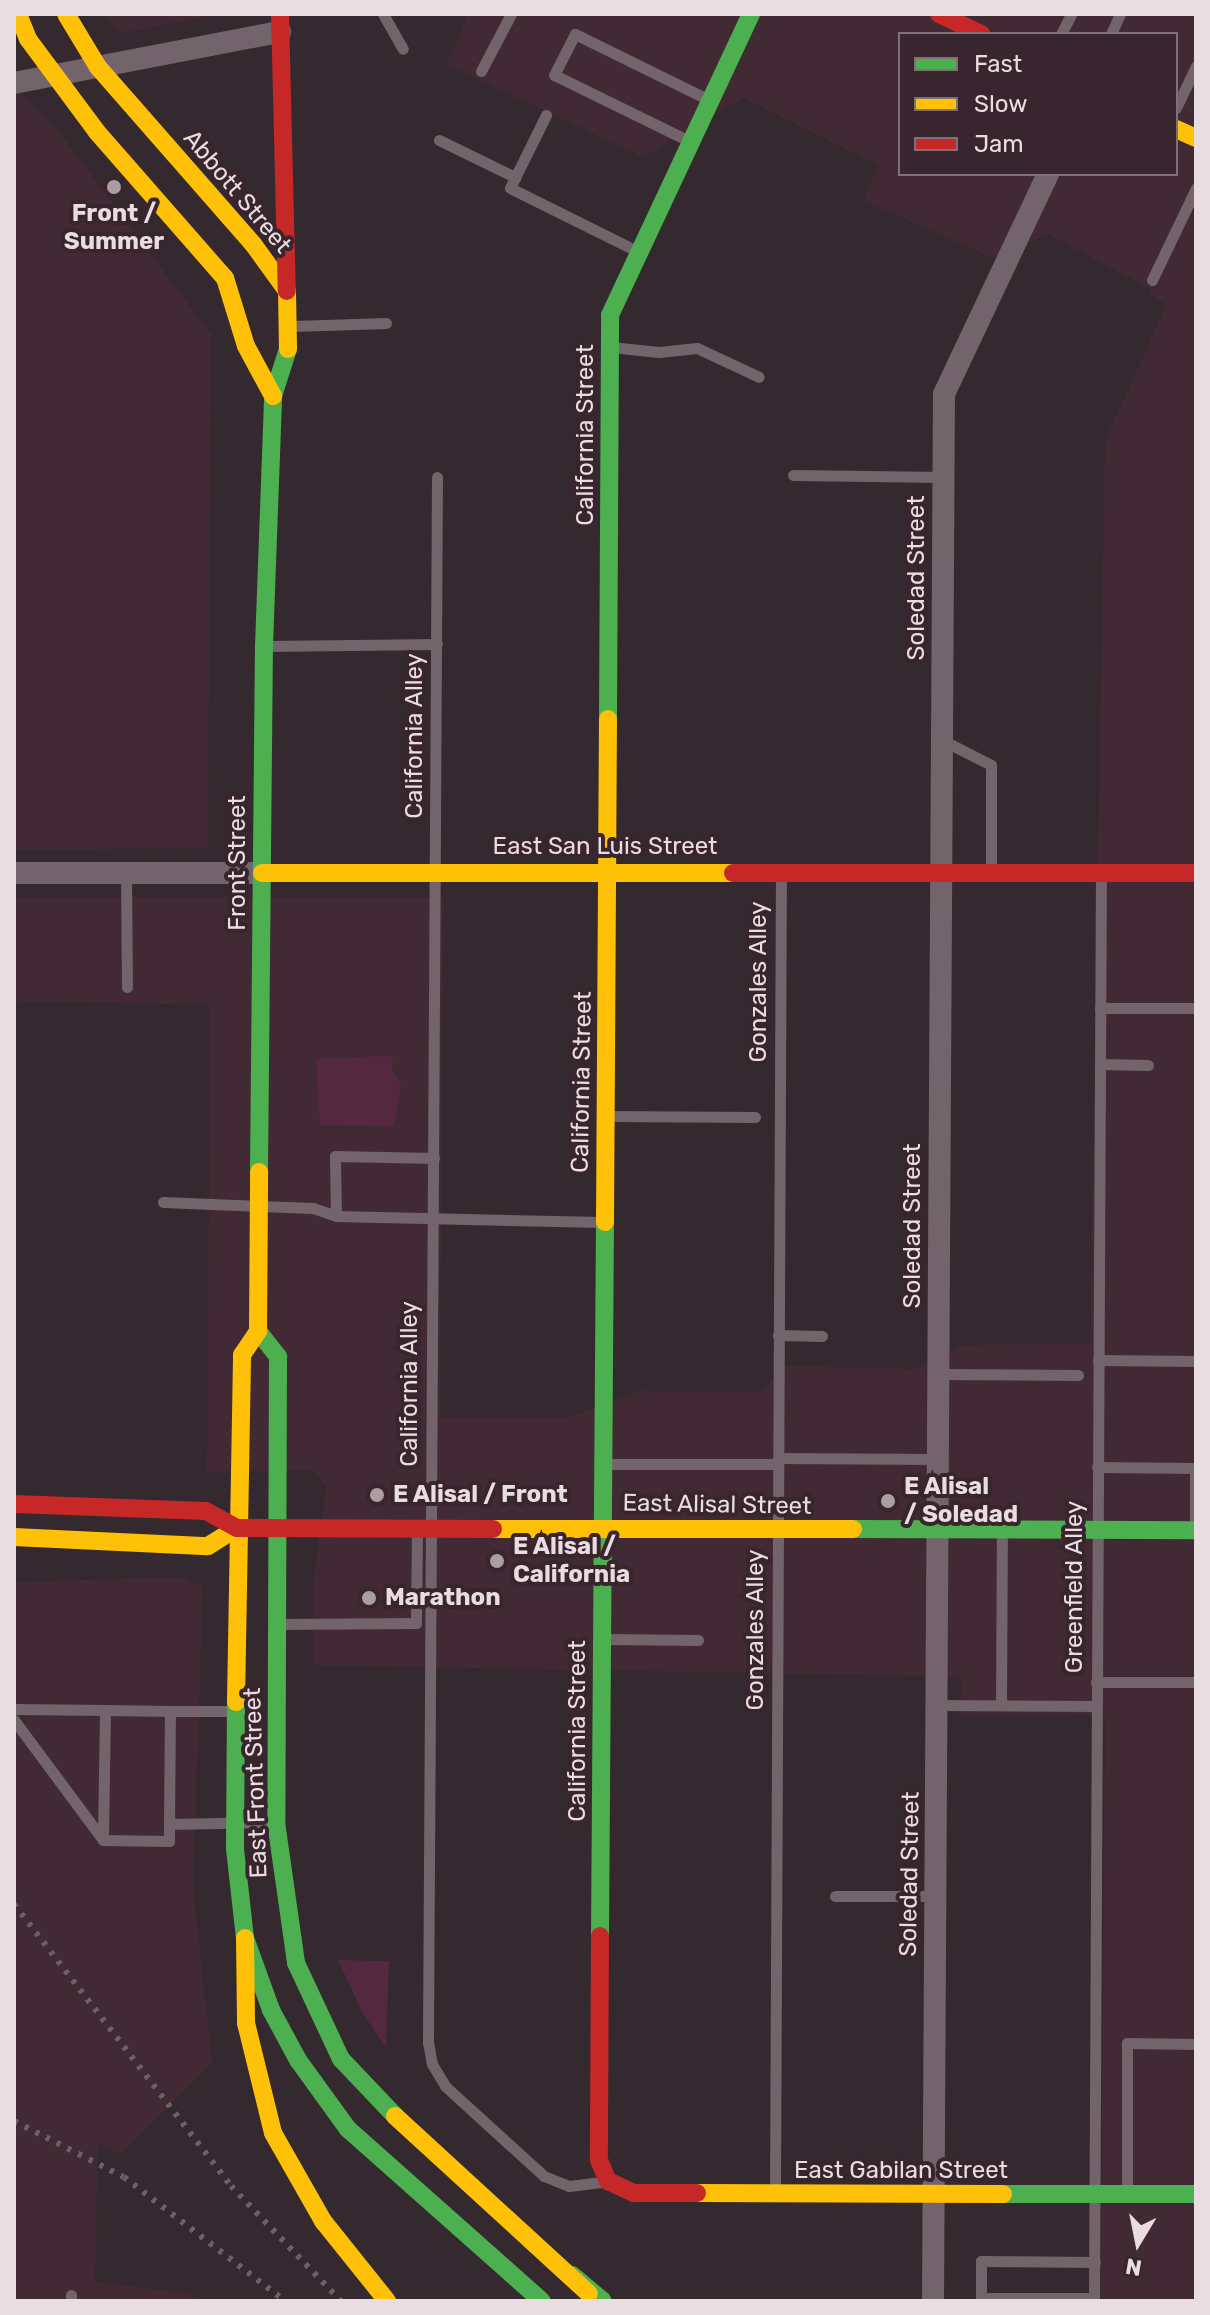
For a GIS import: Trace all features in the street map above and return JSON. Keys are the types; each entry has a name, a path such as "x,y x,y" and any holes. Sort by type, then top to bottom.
{"main road":[{"path":"18,14 28,39 97,132 225,278 246,346 273,396"},
{"name":"Abbott Street","path":"66,14 98,67 253,244 287,291 289,346 273,396"},
{"name":"California Street","path":"608,2181 599,2160 612,306 751,14"},
{"path":"939,14 977,32"},
{"path":"280,23 287,291"},
{"name":"Front Street","path":"237,1528 242,1355 258,1331 264,646 273,396"},
{"name":"East San Luis Street","path":"262,873 1196,873"},
{"path":"258,1331 278,1357 277,1529"},
{"name":"East Alisal Street","path":"14,1504 206,1511 237,1528 277,1529 1195,1530"},
{"name":"East Alisal Street","path":"14,1537 208,1546 237,1528"},
{"name":"East Front Street","path":"237,1528 235,1823 245,1938 284,2035 348,2129 542,2301"},
{"name":"East Front Street","path":"277,1529 276,1822 296,1963 341,2059 398,2119 572,2275 595,2301"},
{"path":"245,1938 246,2023 273,2133 323,2221 387,2301"},
{"name":"East Gabilan Street","path":"608,2181 634,2193 1196,2194"},
{"path":"572,2275 603,2301"}],"street":[{"path":"14,83 98,67 280,23"},
{"name":"Soledad Street","path":"933,2301 946,386 1047,176"},
{"name":"East San Luis Street","path":"14,873 262,873"}],"lane":[{"path":"383,14 403,49"},
{"path":"481,71 511,14"},
{"path":"1062,32 1071,14"},
{"path":"690,141 554,75 575,34 710,100"},
{"path":"1178,104 1196,66"},
{"path":"546,115 510,188 637,251"},
{"path":"439,140 515,177"},
{"path":"1152,280 1196,188"},
{"path":"288,326 386,323"},
{"path":"610,347 659,352 697,348 759,377"},
{"path":"793,475 943,477"},
{"name":"California Alley","path":"437,477 434,1158 424,1528 427,1990 432,2064 445,2086 544,2176 569,2186 608,2181"},
{"path":"264,646 437,644"},
{"path":"942,740 991,765 991,872"},
{"path":"126,873 127,987"},
{"name":"Gonzales Alley","path":"775,2194 781,873"},
{"name":"Greenfield Alley","path":"1094,2300 1101,874"},
{"path":"1100,1008 1196,1008"},
{"path":"1100,1064 1148,1065"},
{"path":"605,1116 755,1117"},
{"path":"336,1216 335,1156 434,1158"},
{"path":"163,1202 313,1208 336,1216 604,1222"},
{"path":"778,1335 822,1336"},
{"path":"1098,1360 1196,1361"},
{"path":"937,1374 1078,1375"},
{"path":"603,1464 937,1459"},
{"path":"1097,1467 1196,1468 1195,1530"},
{"path":"277,1624 416,1623 424,1528"},
{"path":"1001,1705 1002,1531"},
{"path":"603,1639 698,1640"},
{"path":"1096,1682 1196,1682"},
{"path":"938,1705 1096,1706"},
{"path":"14,1709 236,1711"},
{"path":"103,1840 105,1710"},
{"path":"103,1840 169,1841 170,1711"},
{"path":"14,1720 103,1840"},
{"path":"169,1824 276,1822"},
{"path":"835,1896 935,1896"},
{"path":"1127,2194 1127,2043 1196,2044"},
{"path":"1094,2300 981,2298 981,2261 1095,2262"}],"shaded area":[{"path":"102,14 219,14 122,33"},
{"path":"469,14 1196,14 1196,2301 1101,2301 1105,1715 960,1716 961,1677 313,1665 314,1577 326,1486 313,1470 207,1473 210,1005 14,1001 14,897 443,898 440,1418 570,1417 640,1391 761,1392 786,1366 915,1369 963,1345 1090,1343 1105,441 1166,305 1150,294 1151,289 1048,234 993,258 863,200 879,165 743,98 643,157 446,64"},
{"path":"14,86 54,125 211,334 208,848 14,850"},
{"path":"393,1056 392,1071 401,1084 394,1126 320,1125 316,1058"},
{"path":"184,1577 203,1587 193,1887 212,2062 122,2154 98,2144 95,2282 181,2292 206,2301 14,2301 14,1582"},
{"path":"338,1960 389,1961 386,2047 363,2014"}],"railway":[{"path":"14,1904 231,2186 341,2301"},
{"path":"14,2121 124,2177 285,2301"}],"traffic: fast":[{"path":"608,719 610,315 751,14"},
{"path":"259,1172 264,646 273,396 288,349"},
{"path":"600,1936 605,1222"},
{"path":"258,1331 278,1357 276,1822 296,1963 341,2059 395,2116"},
{"path":"853,1529 1196,1530"},
{"path":"236,1702 235,1849 245,1938 271,2010 298,2060 348,2129 542,2301"},
{"path":"1003,2194 1196,2194"},
{"path":"572,2275 603,2301"}],"traffic: slow":[{"path":"18,14 28,39 97,132 225,278 246,346 273,396"},
{"path":"66,14 98,67 253,244 287,291 288,349"},
{"path":"1178,130 1196,138"},
{"path":"605,1222 608,719"},
{"path":"262,873 733,873"},
{"path":"236,1702 242,1355 258,1331 259,1172"},
{"path":"14,1537 208,1546 237,1528"},
{"path":"493,1529 853,1529"},
{"path":"245,1938 246,2023 273,2133 323,2221 387,2301"},
{"path":"395,2116 589,2294"},
{"path":"697,2193 1003,2194"}],"traffic: jam":[{"path":"280,14 287,291"},
{"path":"939,14 977,32"},
{"path":"733,873 1196,873"},
{"path":"14,1504 206,1511 237,1528 493,1529"},
{"path":"600,1936 599,2160 608,2181 634,2193 697,2193"}],"place":[{"name":"Front / Summer","path":"114,187"},
{"name":"E Alisal / Front","path":"377,1495"},
{"name":"E Alisal / Soledad","path":"888,1501"},
{"name":"E Alisal / California","path":"497,1561"},
{"name":"Marathon","path":"369,1598"}]}
